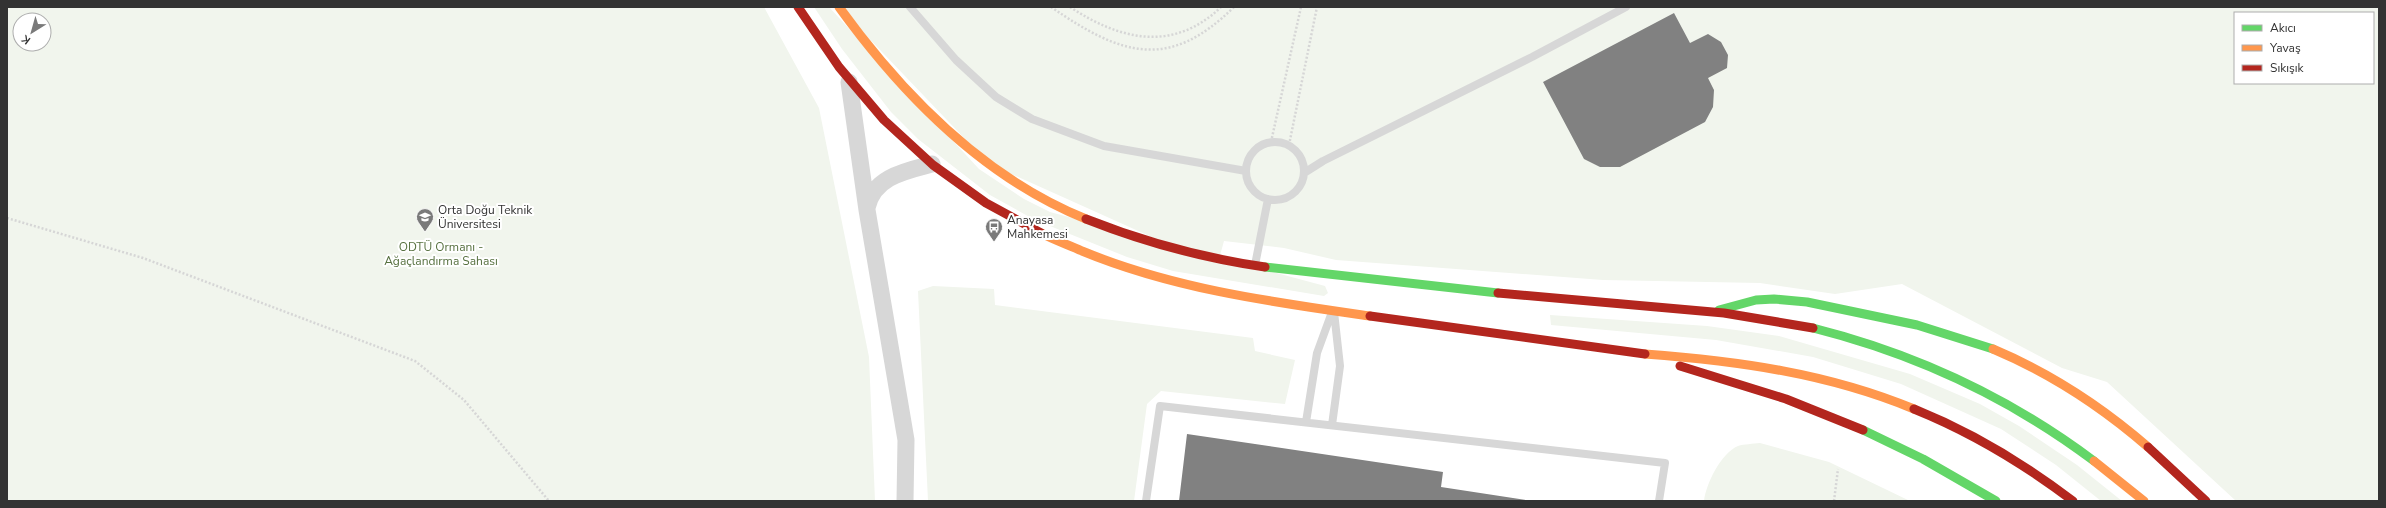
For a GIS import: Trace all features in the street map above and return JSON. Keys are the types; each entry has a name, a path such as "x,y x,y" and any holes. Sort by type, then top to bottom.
{"main road":[{"path":"798,7 849,82 872,109 932,164 986,204 1029,227 1108,261 1143,273 1209,291 1334,306 1632,353 1709,359 1782,369 1834,382 1886,399 1974,436 2030,469 2073,501"},
{"path":"839,7 872,53 912,99 962,144 1023,187 1085,219 1155,244 1255,266 1337,280 1739,314 1842,335 1941,368 1987,390 2069,440 2144,501"},
{"path":"1714,312 1753,299 1804,300 1878,316 1951,336 2006,355 2058,381 2099,409 2140,439 2206,501"},
{"path":"1632,353 1760,391 1847,422 1910,452 1996,501"}],"street":[{"path":"849,82 867,210 906,440 905,501"},
{"path":"867,210 869,198 886,180 908,170 932,164"}],"lane":[{"path":"910,7 956,60 996,97 1032,119 1104,146 1246,171"},
{"path":"1304,170 1532,57 1626,7"},
{"path":"1271,142 1289,145 1299,154 1304,170 1301,183 1292,194 1278,200 1268,199 1259,195 1252,189 1246,171 1247,161 1253,151 1261,145 1271,142"},
{"path":"1255,266 1268,199"},
{"path":"1306,422 1317,353 1334,306"},
{"path":"1332,425 1340,366 1334,306"},
{"path":"1146,501 1160,406 1665,463 1659,501"}],"path":[{"path":"1051,7 1084,29 1108,42 1134,49 1182,45 1201,35 1234,7"},
{"path":"1070,7 1110,30 1135,37 1181,33 1200,24 1221,7"},
{"path":"1271,142 1301,7"},
{"path":"1289,145 1317,7"},
{"path":"7,218 143,258 415,361 464,400 549,501"},
{"path":"1834,501 1838,469"}],"green space":[{"name":"ODTÜ Ormanı - Ağaçlandırma Sahası","path":"7,7 764,7 819,108 869,357 875,501 7,501"},
{"path":"814,7 829,7 979,169 1024,199 1050,212 1325,286 1328,293 1324,296 1173,271 1127,257 1035,220 990,195 918,139 891,112 842,49"},
{"path":"839,7 2379,7 2379,501 2236,501 2107,382 2062,368 1902,284 1835,294 1760,283 1603,280 1336,260 1284,248 1224,241 1219,259 1185,252 989,164"},
{"path":"933,286 994,289 995,305 1253,338 1255,351 1295,360 1285,404 1161,391 1147,404 1134,501 928,501 918,291"},
{"path":"1550,315 1707,326 1779,336 1910,374 1980,404 2019,426 2077,465 2122,501 2101,501 2056,465 2001,429 1901,384 1813,357 1716,340 1551,325"},
{"path":"1760,443 1829,462 1910,501 1704,501 1711,478 1720,462 1726,455 1738,446"}],"building":[{"path":"1674,13 1690,43 1708,34 1721,42 1728,55 1727,68 1708,78 1714,90 1713,107 1705,122 1620,167 1600,167 1584,159 1543,82"},
{"path":"1187,434 1443,472 1441,487 1532,501 1179,501"}],"traffic: fast":[{"path":"1265,267 1498,293"},
{"path":"1719,310 1756,300 1774,299 1807,302 1917,325 1993,349"},
{"path":"1813,328 1888,351 1960,380 2029,417 2094,461"},
{"path":"1863,430 1923,459 1996,501"}],"traffic: slow":[{"path":"839,7 890,71 918,102 948,130 980,157 1013,181 1049,202 1086,219"},
{"path":"1041,233 1117,264 1188,285 1260,299 1370,316"},
{"path":"1993,349 2035,369 2075,392 2112,418 2148,447"},
{"path":"1645,354 1714,360 1782,371 1848,386 1914,409"},
{"path":"2094,461 2144,501"}],"traffic: jam":[{"path":"798,7 839,67 884,120 933,165 986,203 1041,233"},
{"path":"1086,219 1130,235 1196,254 1265,267"},
{"path":"1498,293 1724,313 1813,328"},
{"path":"1370,316 1645,354"},
{"path":"1680,366 1786,399 1863,430"},
{"path":"1914,409 1956,428 1996,449 2016,461 2073,501"},
{"path":"2148,447 2206,501"}],"place":[{"name":"Orta Doğu Teknik Üniversitesi","path":"425,232"},
{"name":"Anayasa Mahkemesi","path":"994,242"}]}
